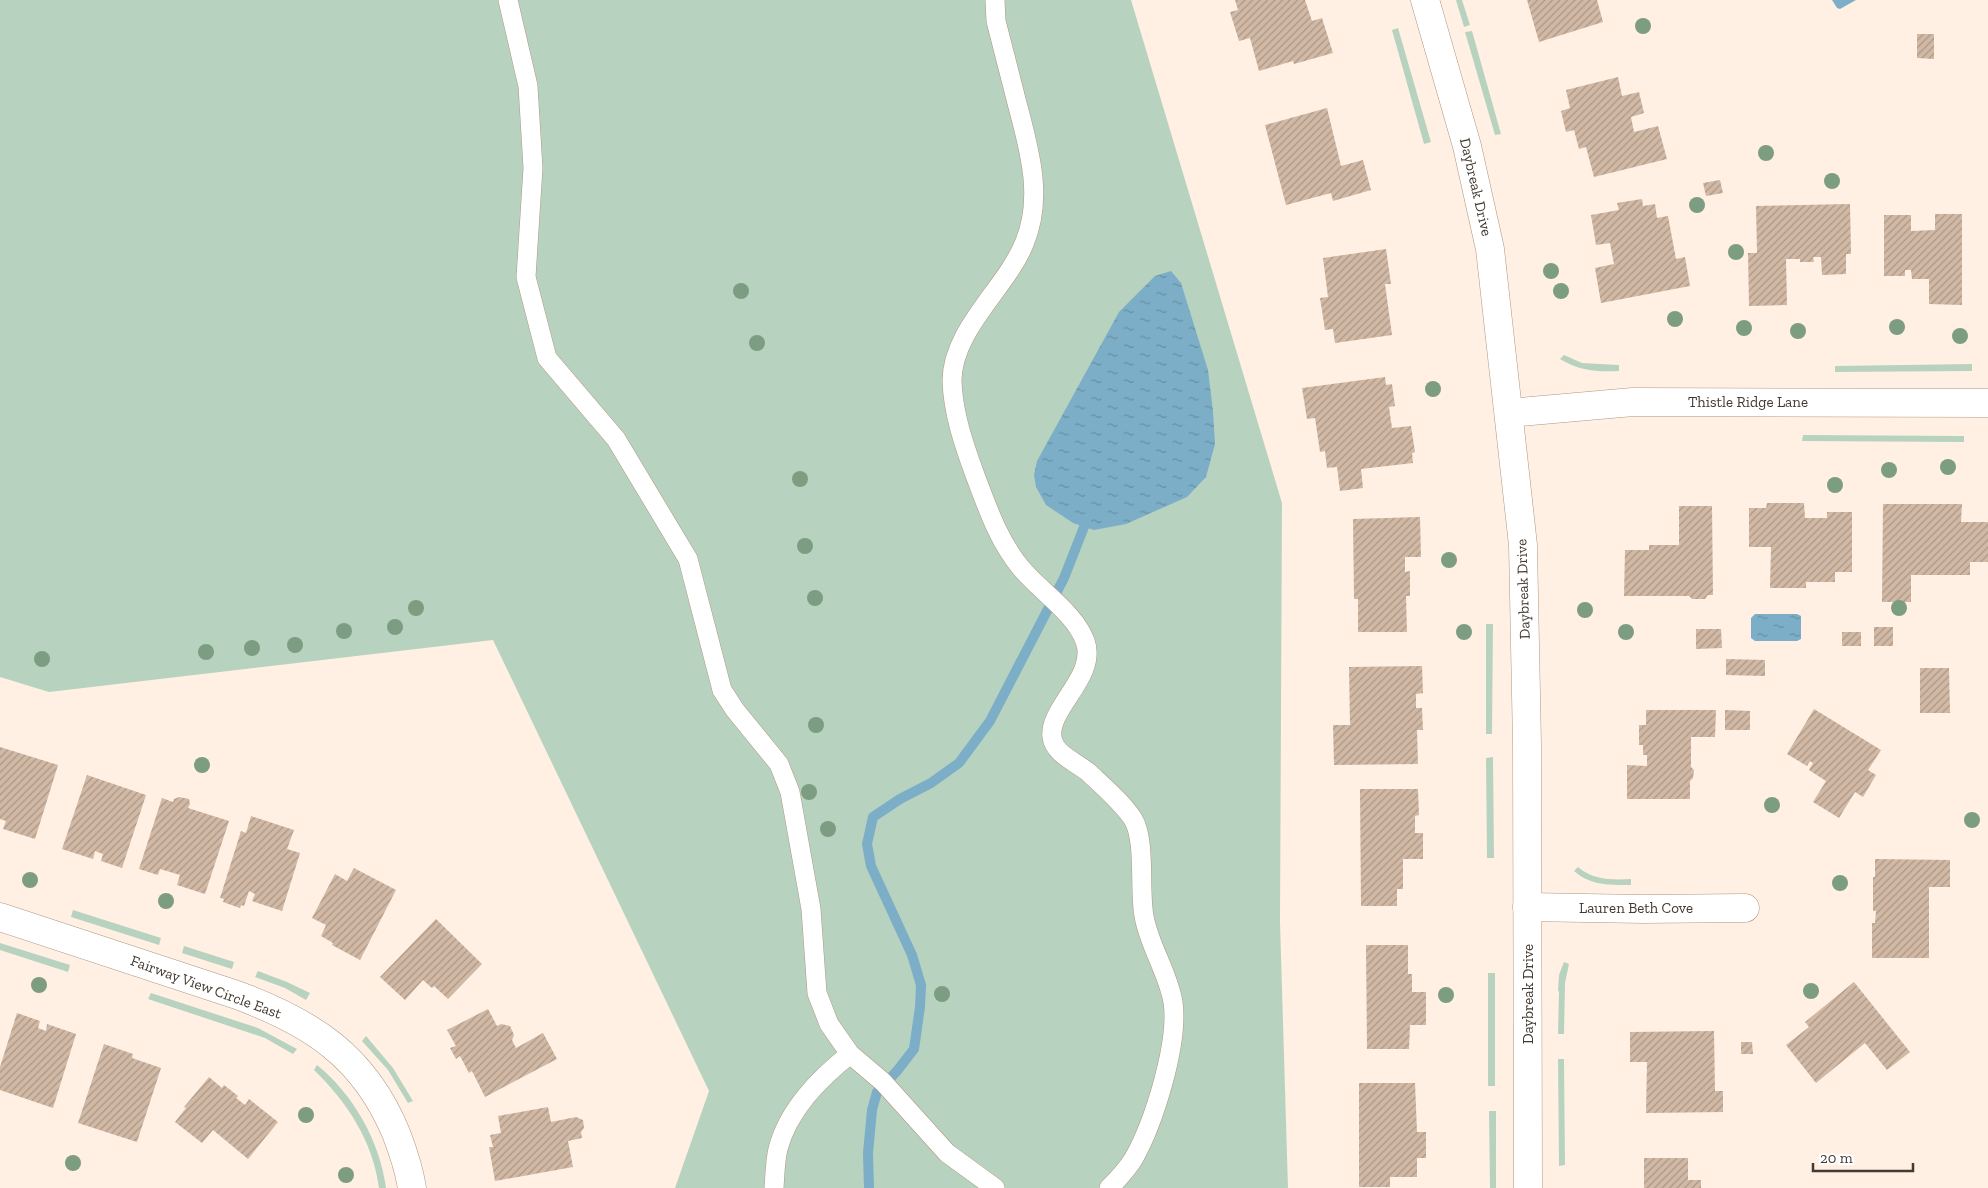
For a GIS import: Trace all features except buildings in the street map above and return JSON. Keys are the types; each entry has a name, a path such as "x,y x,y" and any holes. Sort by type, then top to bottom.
{"street":[{"name":"Daybreak Drive","path":"1425,0 1466,146 1490,249 1522,545 1525,612 1528,1188"},
{"name":"Thistle Ridge Lane","path":"1509,413 1633,402 1988,402"},
{"name":"Lauren Beth Cove","path":"1527,907 1745,908"},
{"name":"Fairway View Circle East","path":"0,918 237,995 278,1011 306,1026 322,1037 354,1065 375,1094 386,1112 403,1152 412,1188"}],"lane":[{"path":"508,0 529,95 533,168 526,277 546,358 616,439 688,560 722,690 779,764 790,792 811,909 817,993 829,1024 850,1054 883,1082 947,1153 995,1188"},
{"path":"995,0 996,21 1030,154 1034,184 1034,206 1024,244 974,321 956,358 952,376 953,395 960,432 994,527 1007,550 1035,583 1067,614 1085,641 1087,652 1086,664 1054,722 1052,737 1058,750 1088,772 1124,807 1136,822 1141,853 1144,916 1173,1003 1173,1027 1166,1071 1146,1130 1134,1158 1122,1176 1109,1188"},
{"path":"774,1188 777,1151 787,1125 815,1086 832,1068 850,1054"}],"green space":[{"path":"0,0 1131,0 1282,503 1280,922 1288,1188 675,1188 709,1091 493,640 49,692 0,677"},
{"path":"1456,0 1462,0 1470,25 1464,27"},
{"path":"1398,28 1431,142 1424,144 1392,30"},
{"path":"1472,31 1501,134 1495,135 1465,32"},
{"path":"1564,355 1582,363 1619,365 1619,371 1596,371 1574,366 1560,359"},
{"path":"1972,364 1972,371 1835,372 1835,366"},
{"path":"1803,435 1964,436 1964,442 1802,441"},
{"path":"1486,624 1493,624 1492,734 1486,734"},
{"path":"1493,757 1494,858 1487,858 1486,758"},
{"path":"1578,867 1596,877 1631,879 1631,885 1608,885 1587,880 1574,871"},
{"path":"73,910 161,938 159,945 71,917"},
{"path":"0,943 70,965 68,972 0,950"},
{"path":"184,946 234,962 232,969 182,953"},
{"path":"1564,962 1569,964 1565,983 1564,1034 1558,1034 1559,975"},
{"path":"258,971 310,993 306,1000 285,988 255,977"},
{"path":"1488,973 1495,973 1495,1086 1488,1086"},
{"path":"151,993 258,1028 297,1049 293,1054 265,1038 148,999"},
{"path":"366,1036 393,1068 413,1101 408,1103 388,1070 362,1041"},
{"path":"1558,1059 1564,1059 1565,1165 1559,1166"},
{"path":"317,1065 343,1090 363,1120 378,1154 386,1188 379,1188 371,1154 357,1123 337,1095 314,1070"},
{"path":"1489,1111 1496,1111 1496,1188 1490,1188"}],"water":[{"path":"1832,0 1856,0 1840,9 1837,8"},
{"path":"1171,271 1181,283 1208,370 1215,444 1206,477 1187,497 1126,524 1094,530 1073,523 1046,505 1036,487 1034,475 1037,461 1119,312 1155,276"},
{"path":"1755,614 1797,614 1801,616 1801,639 1797,641 1755,641 1751,638 1751,618"}],"waterway":[{"path":"869,1188 868,1153 872,1110 877,1092 914,1049 921,985 912,955 871,866 867,844 873,817 900,799 931,783 959,763 990,721 1064,578 1084,527"}]}
